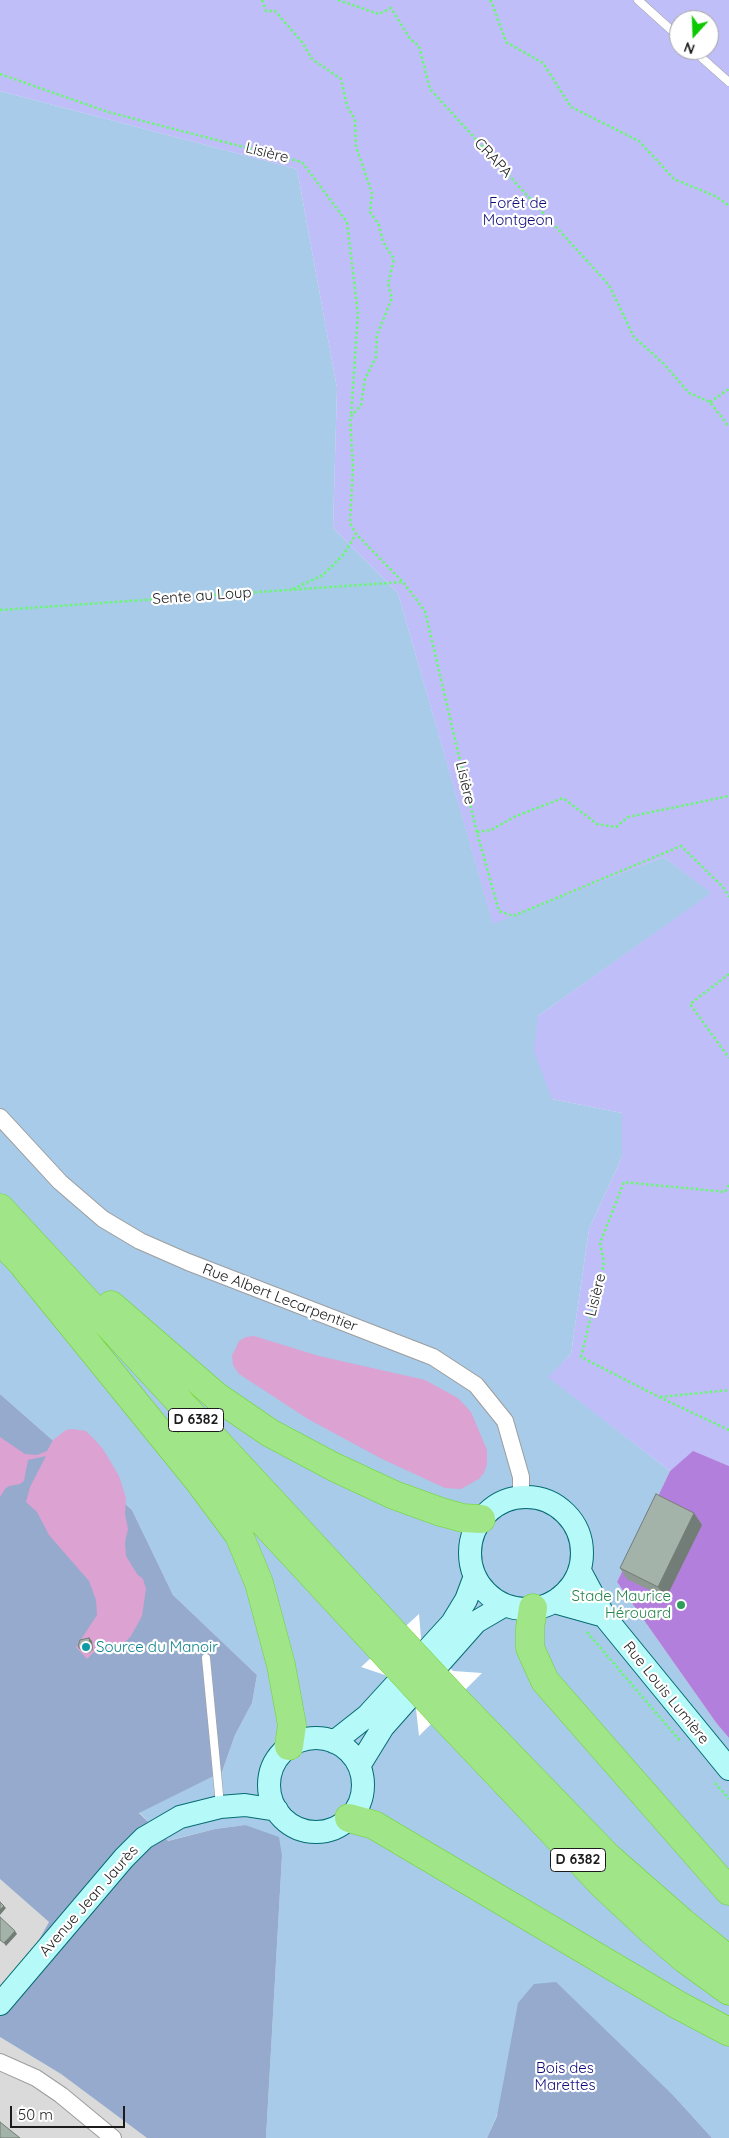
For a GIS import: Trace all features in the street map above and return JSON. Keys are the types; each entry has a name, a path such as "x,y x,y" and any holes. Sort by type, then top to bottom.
{"highway":[{"name":"D 6382","path":"4,1223 25,1266 386,1639"},
{"name":"D 6382","path":"4,1223 448,1707 604,1886 671,1947 729,1991"},
{"path":"4,1223 216,1396 270,1433 334,1467 394,1495 441,1512 463,1518 481,1519"},
{"path":"25,1266 198,1480 238,1535 259,1583 281,1665 292,1725 289,1746"},
{"path":"543,1605 530,1628 530,1648 545,1680 729,1891"},
{"name":"D 6382","path":"448,1707 608,1857 682,1922 729,1960"},
{"path":"349,1818 374,1825 678,2005 729,2032"}],"main road":[{"path":"543,1605 565,1594 574,1583 580,1571 582,1552 579,1534 570,1518 556,1505 539,1498 521,1496 505,1500 492,1508 481,1519 473,1532 470,1562 482,1588 493,1598 505,1605 519,1608 543,1605 604,1616"},
{"name":"Rue Louis Lumière","path":"580,1571 604,1616 729,1769"},
{"path":"334,1742 366,1716 452,1623 466,1600 475,1576"},
{"path":"360,1766 382,1727 476,1622 505,1605"},
{"path":"319,1738 334,1742 353,1756 360,1766 363,1794 358,1807 349,1818 329,1830 305,1830 283,1819 277,1810 271,1796 269,1782 273,1767 289,1746 304,1740 319,1738"},
{"name":"Avenue Jean Jaurès","path":"220,1806 256,1785 273,1767"},
{"name":"Avenue Jean Jaurès","path":"0,2004 124,1858 144,1838 180,1817 220,1806 245,1805 277,1810"}],"street":[{"name":"Rue Albert Lecarpentier","path":"0,1117 60,1182 103,1219 140,1241 188,1262 434,1357 476,1384 505,1421 521,1477 521,1496"},
{"path":"0,2062 36,2078 61,2095 102,2135"}],"lane":[{"path":"638,0 669,28"},
{"path":"704,60 729,82"},
{"path":"206,1658 220,1806"}],"path":[{"path":"262,0 266,11 275,11 302,42 312,59 341,79 347,106 355,120 356,147 372,193 370,212 379,225 383,242 394,259 388,284 392,298 377,335 376,357 365,379 362,405 350,418"},
{"name":"CRAPA","path":"338,0 379,14 391,8 410,39 419,46 430,89 609,284 634,337 664,364 689,393 710,402 729,427"},
{"path":"490,0 506,42 543,64 571,107 639,141 674,179 717,197 729,206"},
{"name":"Lisière","path":"0,74 108,112 302,162 347,222 358,314 350,418 353,468 350,523 356,534 403,582 425,611 477,832 499,911 513,916 681,846 724,887 729,897"},
{"path":"710,402 729,389"},
{"path":"290,590 323,575 344,554 356,534"},
{"name":"Sente au Loup","path":"0,610 403,582"},
{"path":"477,832 491,830 516,816 563,798 597,824 616,827 628,817 729,796"},
{"path":"729,974 690,1004 729,1058"},
{"name":"Lisière","path":"729,1185 725,1192 624,1182 600,1243 604,1263 581,1357 729,1430"},
{"path":"659,1397 729,1390"}],"shaded area":[{"path":"0,91 297,169 337,388 333,528 398,593 493,923 664,857 712,893 538,1016 552,1099 622,1113 622,1157 589,1229 571,1354 549,1377 670,1471 617,1582 717,1724 729,1738 729,2138 712,2138 673,2095 555,1982 487,2138 266,2138 282,1856 245,1825 215,1829 167,1841 139,1812 222,1772 235,1735 252,1703 257,1675 173,1595 132,1510 0,1394"},
{"path":"254,1336 319,1356 425,1380 458,1398 471,1412 487,1450 487,1464 484,1473 479,1479 461,1489 445,1488 382,1459 308,1419 239,1374 233,1365 232,1356 239,1341 246,1337"},
{"path":"66,1430 86,1431 103,1449 119,1476 126,1498 125,1514 128,1529 125,1542 126,1556 137,1574 143,1579 146,1589 142,1616 131,1636 120,1647 104,1651 97,1649 87,1659 76,1647 97,1615 96,1600 89,1581 49,1535 37,1512 26,1502 30,1487 46,1456 28,1460 24,1481 20,1484 9,1486 0,1497 0,1437 25,1454 37,1455 47,1451 53,1440"},
{"name":"Stade Maurice Hérouard","path":"693,1451 729,1466 729,1738 717,1724 617,1582 670,1471"},
{"path":"0,1879 49,1922 0,2008"},
{"path":"0,2037 61,2074 147,2138 0,2138"}],"green space":[{"name":"Forêt de Montgeon","path":"0,0 729,0 729,1466 693,1452 670,1471 548,1377 571,1354 589,1229 622,1157 622,1113 552,1099 534,1051 538,1016 711,893 664,857 493,924 398,593 333,528 337,388 297,169 0,91"},
{"path":"0,1394 132,1510 173,1595 257,1675 252,1703 235,1735 222,1772 139,1813 168,1841 215,1829 245,1825 279,1837 282,1856 266,2138 147,2138 61,2074 0,2037 0,2008 49,1922 0,1879"},
{"name":"Bois des Marettes","path":"556,1982 673,2095 712,2138 487,2138 497,2116 518,2003 534,1984"}],"pier":[{"path":"419,1614 421,1638 453,1671 482,1673 419,1736 416,1709 385,1675 361,1667"}],"building":[{"path":"656,1494 694,1513 658,1587 620,1568"},
{"path":"89,1638 91,1647 87,1650 80,1649 78,1646 80,1640"},
{"path":"0,1902 4,1906 0,1910"},
{"path":"0,1917 15,1931 4,1943 0,1940"},
{"path":"0,2122 20,2138 0,2138"}],"place":[{"name":"Stade Maurice Hérouard","path":"681,1605"},
{"name":"Source du Manoir","path":"86,1647"}]}
